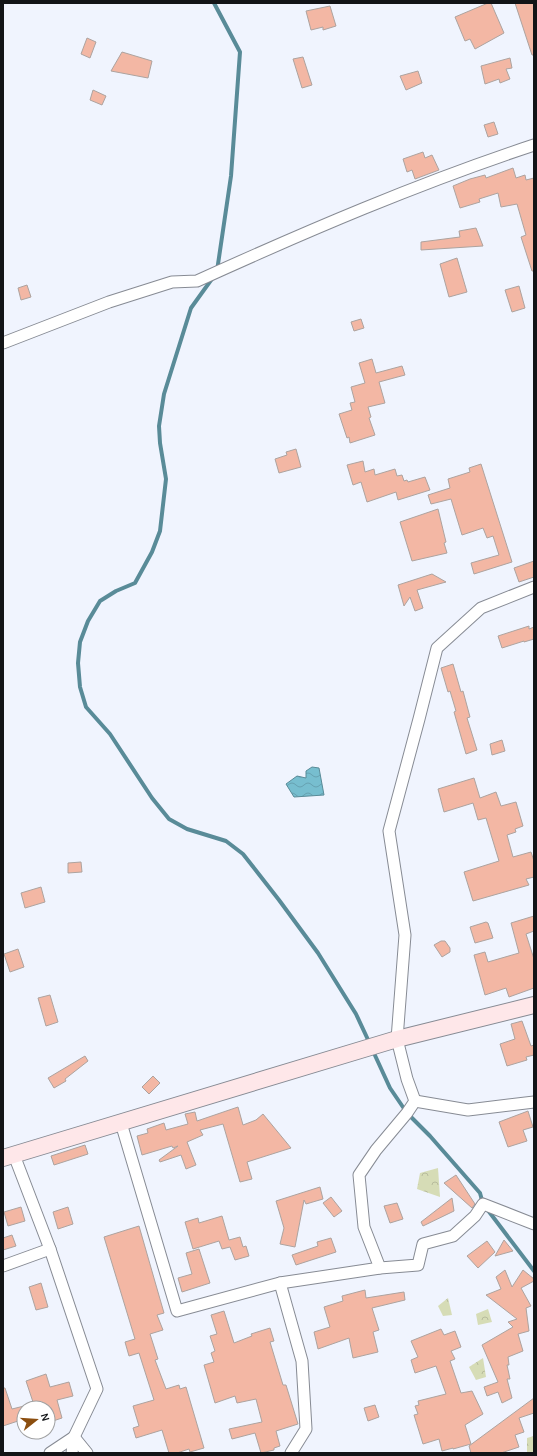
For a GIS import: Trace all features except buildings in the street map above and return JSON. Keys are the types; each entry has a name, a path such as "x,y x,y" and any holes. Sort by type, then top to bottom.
{"street":[{"path":"3,343 109,302 172,282 197,281 349,214 498,157 534,145"},
{"path":"415,1101 407,1079 397,1039 405,935 389,831 437,648 481,608 534,587"},
{"path":"72,1453 74,1436 97,1389 50,1249 9,1156 397,1039 534,1005"},
{"path":"415,1101 468,1110 534,1102"},
{"path":"380,1268 364,1227 359,1175 376,1150 407,1113 415,1101"},
{"path":"121,1123 177,1311 280,1283 380,1268 418,1265 423,1244 453,1236 475,1216 484,1204 534,1224"},
{"path":"3,1266 50,1249"},
{"path":"280,1283 302,1361 303,1376 306,1429 291,1453"},
{"path":"50,1453 74,1436"},
{"path":"74,1436 87,1453"}],"green space":[{"path":"438,1168 440,1197 417,1189 420,1173"},
{"path":"448,1298 452,1315 443,1316 438,1306"},
{"path":"488,1309 492,1322 478,1325 476,1314"},
{"path":"483,1358 486,1377 476,1380 469,1367"},
{"path":"534,1436 534,1453 527,1453 527,1438"}],"water":[{"path":"312,767 319,768 324,795 294,797 286,784 297,776 306,778 306,771"}],"waterway":[{"path":"214,3 240,52 231,176 217,271"},
{"path":"214,276 191,308 164,394 159,426 160,443 166,479 160,531 152,552 135,583 116,591 100,601 88,621 80,642 78,663 80,687 86,707 110,734 152,798 169,819 187,829 226,841 243,854 318,953 356,1014 370,1044"},
{"path":"373,1051 390,1088 407,1113 430,1136 480,1193 483,1204"},
{"path":"487,1209 534,1271"}]}
